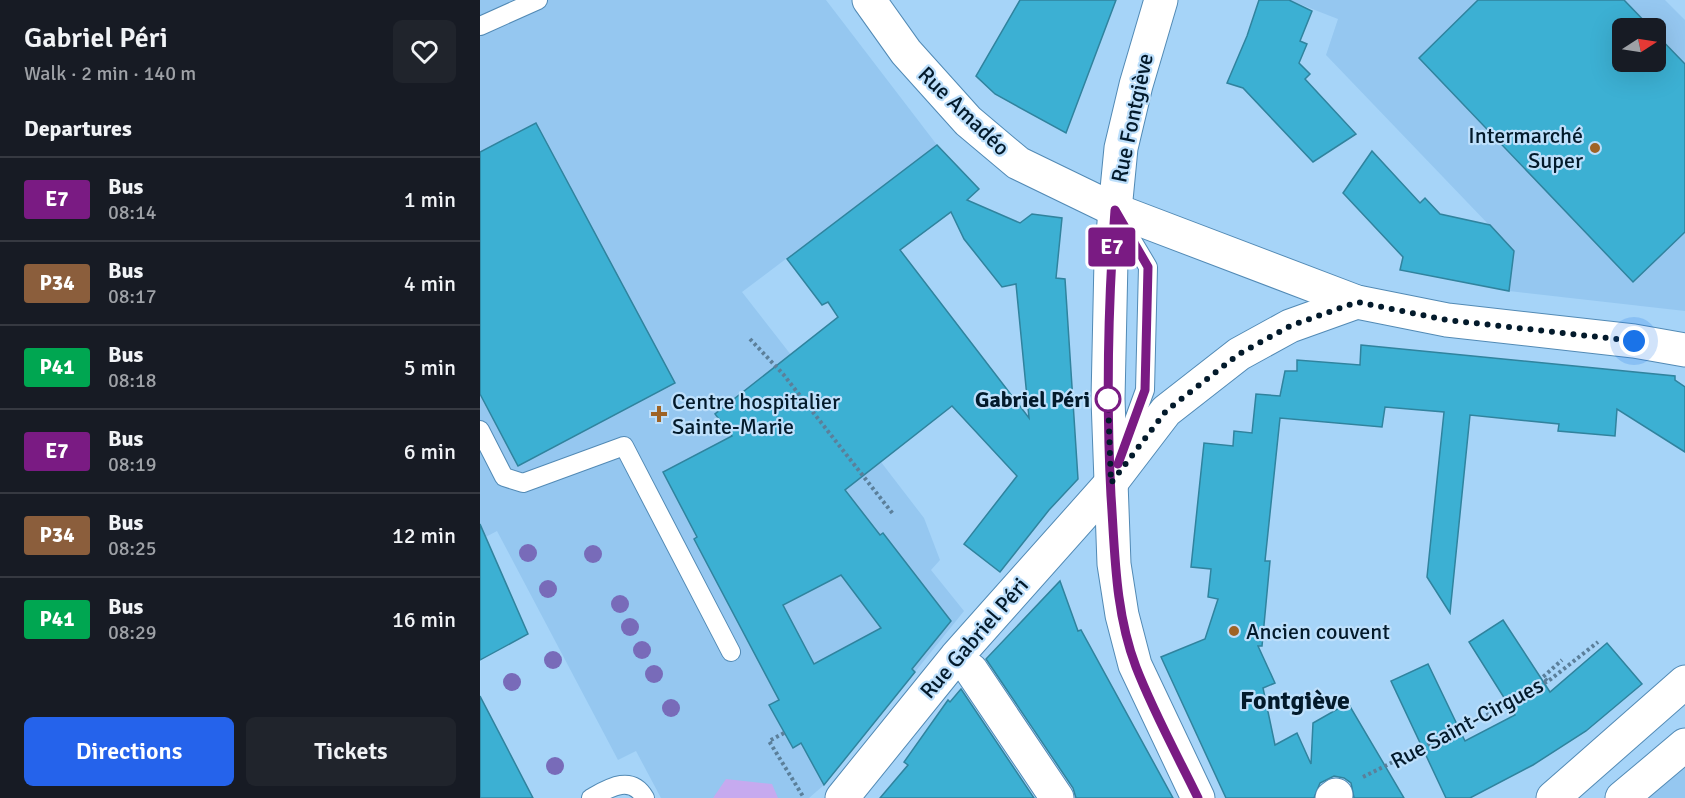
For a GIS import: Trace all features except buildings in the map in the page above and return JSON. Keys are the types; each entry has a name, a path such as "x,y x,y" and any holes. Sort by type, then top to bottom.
{"street":[{"name":"Rue Amadéo","path":"869,0 906,52 968,121 1018,163 1115,210 1357,302 1447,320 1634,341 1685,350"},
{"name":"Rue Fontgiève","path":"1161,0 1136,85 1121,148 1115,210 1108,388 1114,564 1122,615 1135,665 1198,798"},
{"name":"Rue Gabriel Péri","path":"842,798 963,664 1111,483 1166,411 1239,354 1290,326 1357,302"},
{"path":"963,664 1057,798"},
{"path":"1553,798 1684,686"},
{"path":"1622,798 1685,745"}],"lane":[{"path":"480,26 538,0"},
{"path":"480,430 504,477 523,483 624,446 731,652"},
{"path":"963,664 1050,798"},
{"path":"591,798 619,784 629,783 641,790 645,798"}],"path":[{"path":"750,339 783,374 893,514"},
{"name":"Rue Saint-Cirgues","path":"1334,796 1369,774 1513,701 1547,681 1598,642"},
{"path":"1547,681 1543,677 1545,673 1562,660"},
{"path":"784,733 769,741 804,798"}],"shaded area":[{"name":"Centre hospitalier Sainte-Marie","path":"480,0 826,0 937,145 742,292 877,465 881,462 924,518 940,560 931,570 964,611 824,785 809,798 661,798 636,751 618,760 497,531 480,540"},
{"path":"1289,0 1665,0 1685,20 1685,311 1509,291 1514,251 1326,55 1338,19"},
{"path":"1685,762 1685,798 1642,798"},
{"path":"726,779 772,784 778,798 713,798"}],"bus line":[{"name":"E7","path":"1118,464 1145,390 1148,267 1115,210 1111,260 1108,399 1114,564 1122,615 1135,665 1198,798"}],"place":[{"name":"Intermarché Super","path":"1595,148"},
{"name":"Gabriel Péri","path":"1108,399"},
{"name":"Centre hospitalier Sainte-Marie","path":"659,414"},
{"name":"Ancien couvent","path":"1234,631"}],"district":[{"name":"Fontgiève","path":"1295,701"}],"route":[{"path":"1108,399 1111,483 1166,411 1239,354 1290,326 1357,302 1447,320 1634,341"}]}
